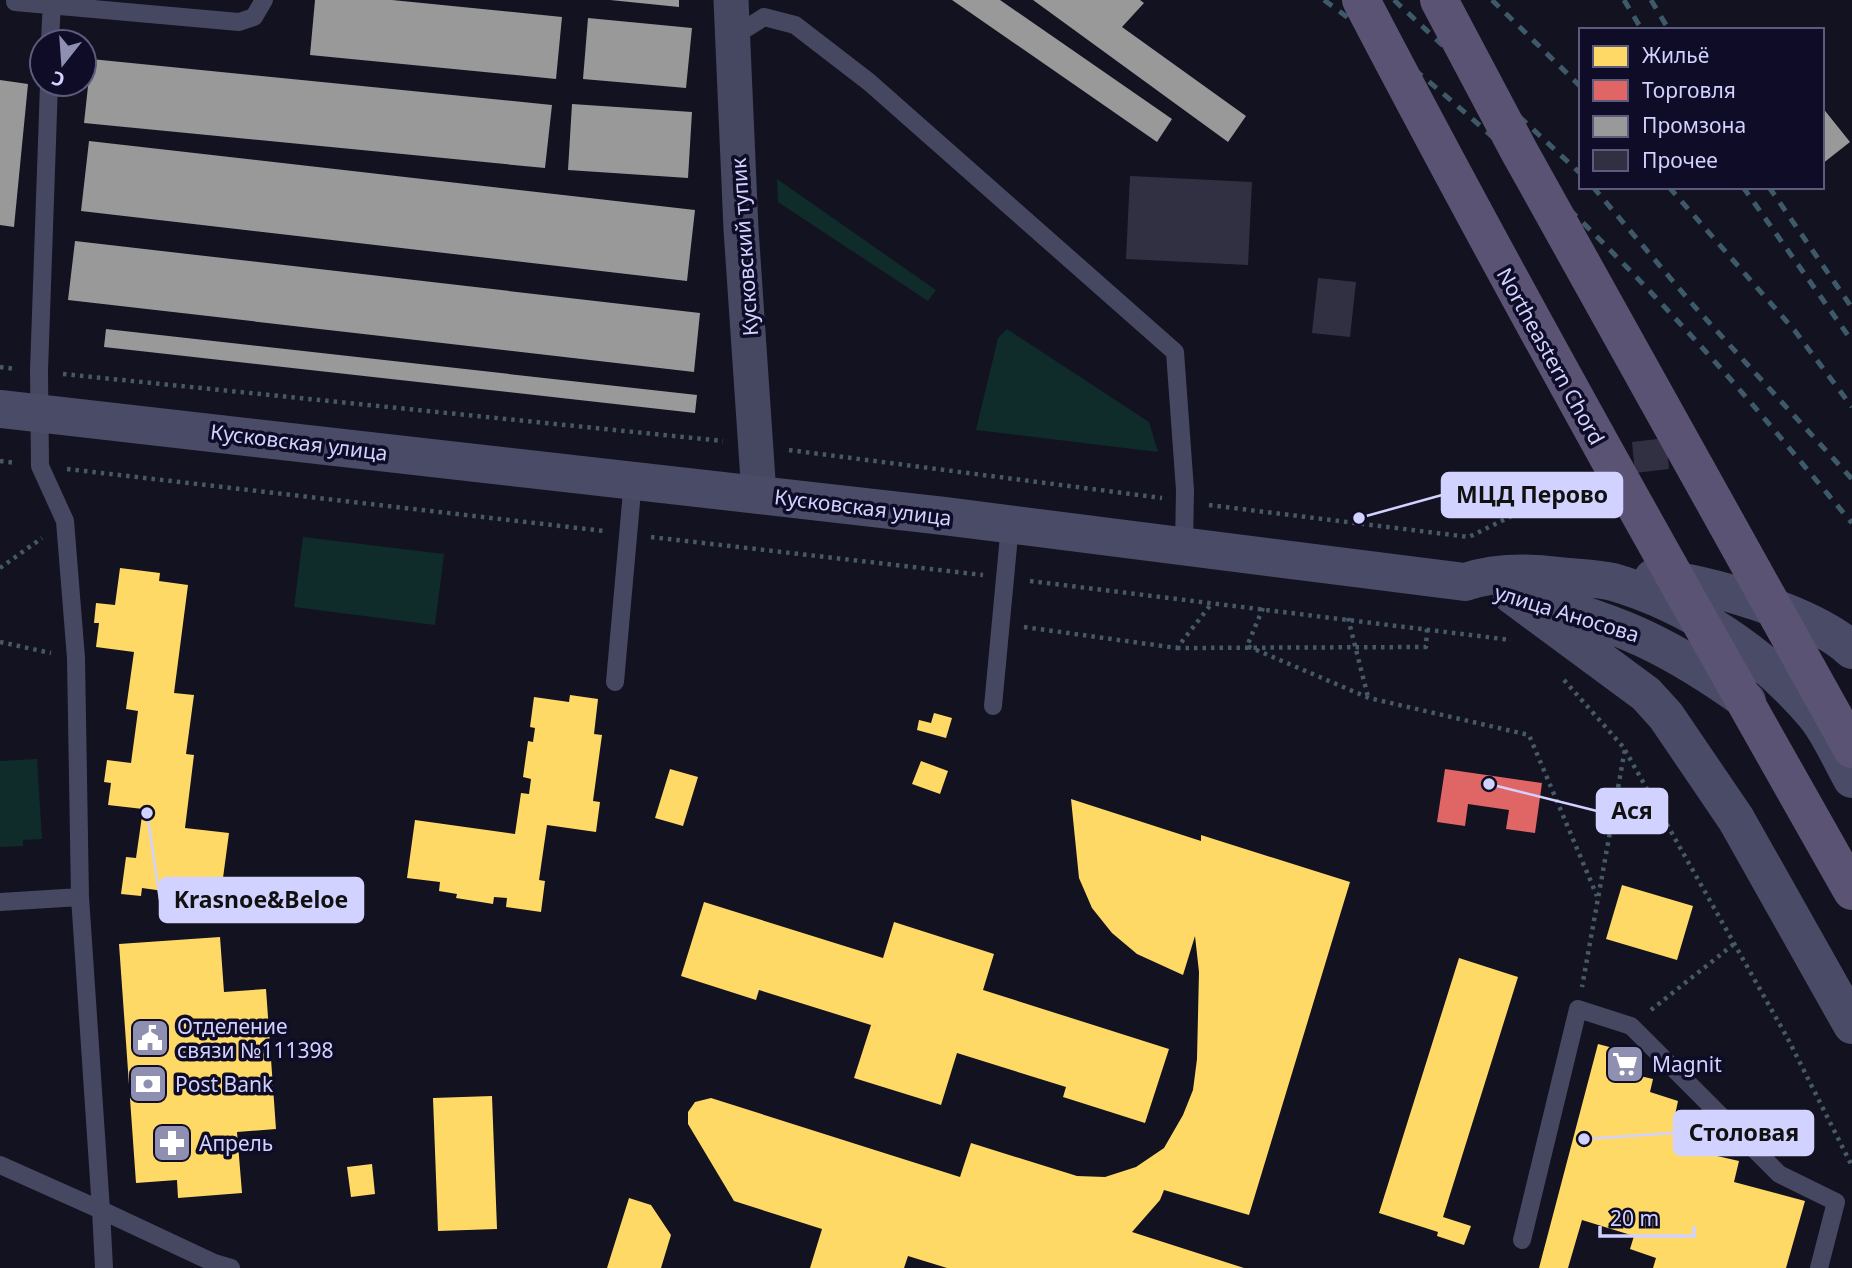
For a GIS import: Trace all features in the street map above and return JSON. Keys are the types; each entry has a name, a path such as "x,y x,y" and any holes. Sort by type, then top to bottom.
{"main road":[{"name":"Northeastern Chord","path":"1361,0 1459,188 1585,419 1852,891"},
{"path":"1439,0 1532,174 1852,749"}],"street":[{"name":"Кусковский тупик","path":"731,0 741,229 760,495"},
{"name":"Кусковская улица","path":"0,409 633,480 1465,582 1485,575 1538,573 1610,582 1658,597 1714,629 1777,674 1817,717 1852,779"},
{"path":"1610,582 1644,577 1681,580 1803,621 1840,639 1852,650"},
{"name":"улица Аносова","path":"1465,582 1592,616 1648,638 1698,666 1754,707 1781,739 1852,867"},
{"path":"1513,595 1646,694 1666,716 1736,819 1852,1025"}],"lane":[{"path":"15,2 51,2 239,22 254,17 264,0"},
{"path":"50,28 51,2"},
{"path":"734,36 764,17 795,25 869,82 1175,352 1185,501 1184,546"},
{"path":"48,98 38,371 40,466 65,521 75,658 79,898 104,1268"},
{"path":"615,682 633,480"},
{"path":"993,706 1010,525"},
{"path":"0,902 79,898"},
{"path":"1522,1240 1578,1009 1631,1026 1779,1174 1836,1202 1819,1268"},
{"path":"0,1165 231,1268"}],"path":[{"path":"0,368 731,442"},
{"path":"794,450 1469,537 1584,481"},
{"path":"0,461 1348,618 1503,637 1515,642"},
{"path":"0,568 65,521"},
{"path":"1031,593 1036,581"},
{"path":"1177,648 1213,602"},
{"path":"1247,646 1263,608"},
{"path":"1023,616 1021,627 1177,648 1426,647 1427,628"},
{"path":"1348,618 1369,698"},
{"path":"0,642 75,658"},
{"path":"1247,646 1369,698 1530,735 1598,897"},
{"path":"1556,670 1625,749 1788,1039 1852,1166"},
{"path":"1578,1009 1625,749"},
{"path":"1631,1026 1734,943"}],"green space":[{"path":"777,179 936,290 928,301 778,202"},
{"path":"1007,329 1149,422 1158,452 976,430 998,338"},
{"path":"303,537 444,554 435,625 294,607"},
{"path":"37,759 42,839 23,840 23,846 0,847 0,761"}],"building: Жильё":[{"path":"120,568 160,573 159,581 188,585 174,693 194,695 186,754 194,755 185,828 229,833 221,893 179,887 178,893 142,888 141,896 121,894 126,857 136,858 143,809 108,805 111,783 104,782 107,760 131,763 138,711 126,709 134,652 96,647 99,623 94,623 96,603 115,605"},
{"path":"570,695 598,699 594,734 602,735 593,801 600,802 596,832 547,825 539,880 545,881 541,912 506,907 507,898 494,897 493,904 456,898 457,894 439,891 440,882 407,878 415,820 515,834 521,793 529,794 531,779 523,777 528,741 533,742 535,728 530,727 534,697 569,702"},
{"path":"934,713 952,718 946,738 917,730 919,720 931,723"},
{"path":"921,761 948,771 940,794 912,784"},
{"path":"670,769 698,777 683,826 655,818"},
{"path":"1071,799 1201,841 1201,835 1350,882 1249,1215 1164,1190 1160,1200 1132,1232 1244,1268 947,1268 908,1256 904,1268 810,1268 822,1229 734,1201 688,1124 688,1112 695,1102 711,1098 960,1177 971,1143 1077,1176 1105,1177 1136,1167 1164,1148 1183,1115 1193,1090 1197,1059 1199,972 1195,936 1183,975 1137,954 1112,933 1092,908 1079,878"},
{"path":"1622,885 1693,906 1677,960 1606,939"},
{"path":"704,902 883,958 894,922 994,954 983,990 1169,1049 1145,1123 1063,1097 1066,1087 957,1053 941,1105 854,1078 871,1025 759,990 756,1000 681,976"},
{"path":"220,937 224,992 266,989 276,1129 237,1132 242,1193 178,1198 177,1180 136,1183 119,944"},
{"path":"1459,958 1518,977 1443,1217 1471,1226 1464,1245 1437,1236 1438,1232 1379,1213"},
{"path":"1598,1044 1632,1053 1627,1073 1653,1079 1650,1092 1678,1101 1675,1115 1699,1122 1696,1135 1721,1142 1717,1156 1739,1161 1734,1182 1805,1201 1786,1268 1653,1268 1656,1258 1630,1249 1634,1236 1582,1220 1568,1268 1539,1268"},
{"path":"492,1096 497,1229 438,1231 433,1098"},
{"path":"372,1164 375,1194 351,1197 347,1167"},
{"path":"629,1198 651,1205 671,1235 661,1268 607,1268"}],"building: Торговля":[{"path":"1445,769 1542,783 1535,833 1506,829 1509,810 1468,804 1465,826 1437,822"}],"building: Промзона":[{"path":"315,0 392,0 562,17 556,79 310,55"},
{"path":"610,0 679,0 679,7"},
{"path":"952,0 1000,0 1172,119 1157,142"},
{"path":"1033,0 1140,0 1144,3 1122,27 1246,116 1228,142"},
{"path":"588,18 692,28 686,88 583,79"},
{"path":"98,60 552,105 545,168 84,123 87,98 98,98"},
{"path":"0,80 28,84 14,227 0,225"},
{"path":"572,104 692,112 688,178 568,170"},
{"path":"1824,110 1850,142 1824,162"},
{"path":"89,141 695,210 687,281 81,211"},
{"path":"75,241 700,313 694,372 68,300"},
{"path":"106,329 697,395 695,413 104,347"}],"building: Прочее":[{"path":"1130,176 1252,182 1248,265 1126,259"},
{"path":"1318,278 1356,282 1350,337 1312,333"},
{"path":"1666,438 1669,469 1635,473 1632,442"}],"railway":[{"path":"1324,0 1427,80 1525,166 1572,212 1707,353 1852,523"},
{"path":"1394,0 1579,172"},
{"path":"1492,0 1579,85"},
{"path":"1624,0 1641,28"},
{"path":"1651,0 1668,28"},
{"path":"1595,189 1694,306 1852,479"},
{"path":"1671,189 1795,331 1852,407"},
{"path":"1744,189 1852,341"},
{"path":"1770,189 1852,308"}],"place":[{"name":"МЦД Перово","path":"1359,518"},
{"name":"Ася","path":"1489,784"},
{"name":"Krasnoe&Beloe","path":"147,813"},
{"name":"Отделение связи №111398","path":"150,1038"},
{"name":"Magnit","path":"1625,1064"},
{"name":"Post Bank","path":"148,1084"},
{"name":"Столовая","path":"1584,1139"},
{"name":"Апрель","path":"172,1143"}]}
